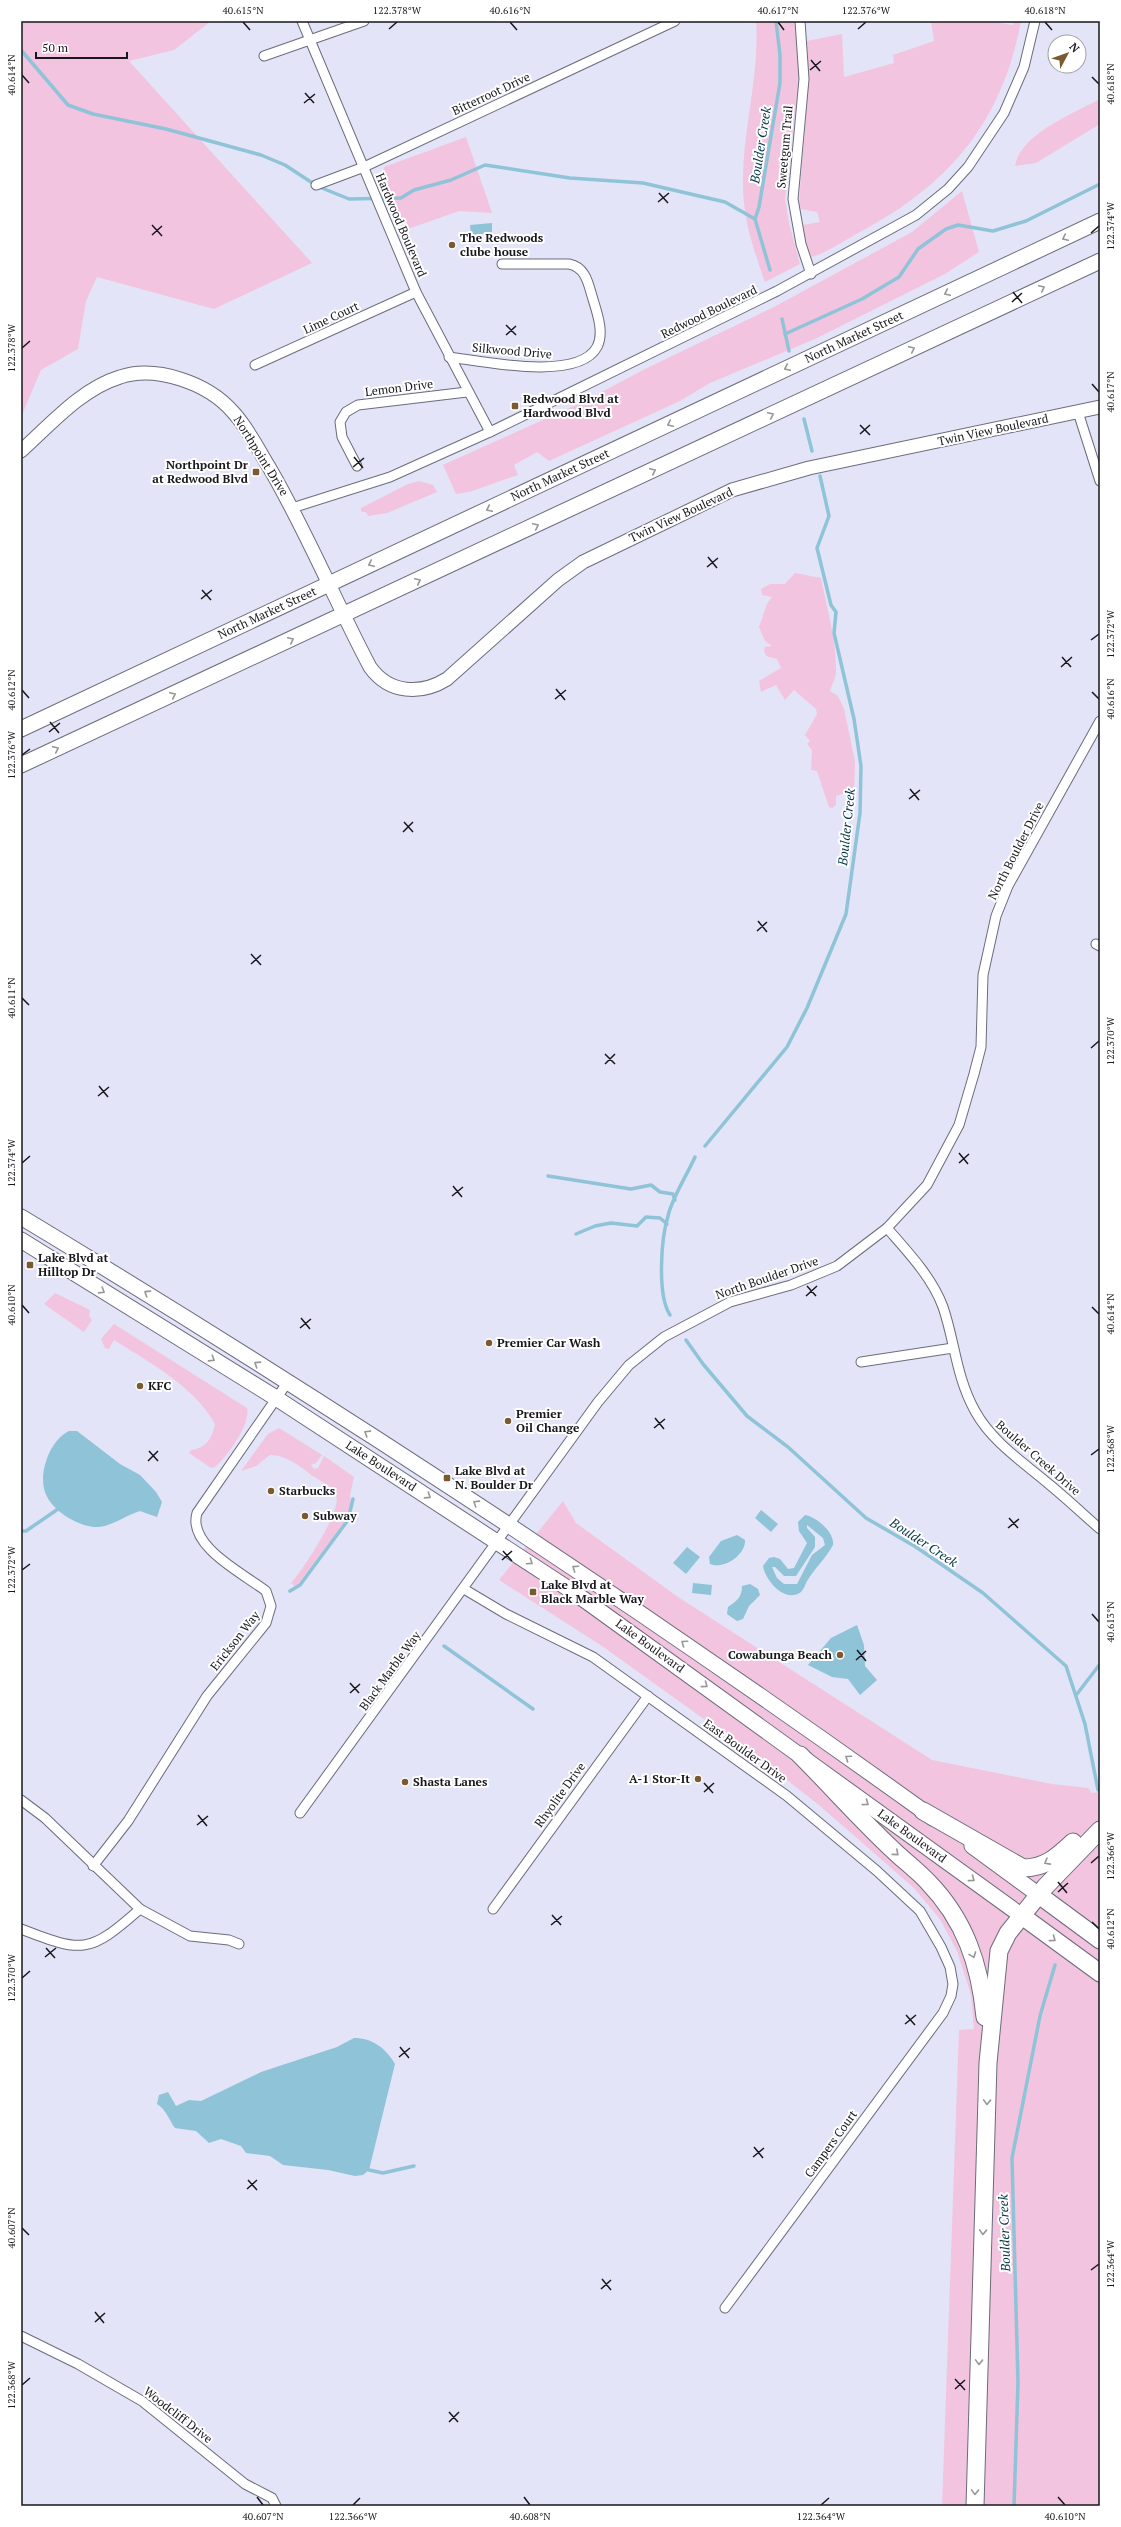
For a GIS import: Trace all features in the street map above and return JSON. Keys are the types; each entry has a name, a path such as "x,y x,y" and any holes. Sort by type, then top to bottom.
{"highway":[{"path":"800,1755 892,1850 929,1883 955,1917 966,1937 981,1980 988,2063"},
{"path":"923,1811 1023,1868 1046,1864 1100,1821"},
{"path":"975,2506 988,2063 999,1951 1008,1934 1039,1895 1100,1830"},
{"name":"Lake Boulevard","path":"1039,1895 1100,1940"},
{"name":"Lake Boulevard","path":"1022,1916 1100,1973"}],"main road":[{"name":"North Market Street","path":"21,729 1100,221"},
{"path":"21,765 1100,261"},
{"name":"Lake Boulevard","path":"21,1216 129,1282 509,1524 654,1621 1039,1895"},
{"name":"Lake Boulevard","path":"21,1240 276,1398 497,1541 649,1644 1022,1916"}],"street":[{"name":"Hardwood Boulevard","path":"302,21 416,292 467,392 490,432"},
{"path":"264,56 364,21"},
{"name":"Bitterroot Drive","path":"316,185 364,167 675,21"},
{"name":"Sweetgum Trail","path":"800,21 804,80 793,199 801,244 811,274"},
{"name":"Redwood Boulevard","path":"292,508 390,477 490,432 811,274 916,215 948,189 964,172 1004,114 1026,60 1035,21"},
{"name":"Silkwood Drive","path":"449,357 487,363 557,367 586,358 598,346 600,328 584,273 579,267 569,264 502,264"},
{"name":"Lime Court","path":"255,366 416,292"},
{"name":"Northpoint Drive","path":"21,450 94,388 120,376 168,376 201,387 233,411 254,441 292,508 344,615"},
{"name":"Lemon Drive","path":"357,466 341,431 340,422 346,412 358,405 467,392"},
{"name":"Twin View Boulevard","path":"344,615 370,668 377,676 400,689 411,690 429,688 447,679 558,580 583,562 732,490 809,468 1100,407"},
{"path":"1078,412 1100,481"},
{"name":"North Boulder Drive","path":"497,1541 608,1389 629,1365 664,1337 699,1317 730,1302 791,1285 825,1272 848,1258 887,1228 927,1184 959,1125 981,1048 983,975 996,916 1008,886 1100,721"},
{"name":"Boulder Creek Drive","path":"887,1228 924,1273 937,1294 946,1317 963,1385 985,1427 1010,1452 1100,1529"},
{"path":"861,1362 953,1348"},
{"name":"Erickson Way","path":"93,1866 128,1821 207,1696 250,1644 270,1615 271,1601 266,1591 203,1543 195,1524 198,1513 287,1383"},
{"name":"Black Marble Way","path":"300,1814 464,1589 497,1541"},
{"name":"East Boulder Drive","path":"464,1589 506,1614 581,1649 792,1800 913,1904 928,1923 944,1953 952,1976 953,1992"},
{"name":"Rhyolite Drive","path":"493,1909 648,1696"},
{"path":"21,1800 45,1818 93,1866 140,1909 190,1936 229,1940 239,1944"},
{"path":"21,1929 64,1945 86,1946 93,1944 118,1927 140,1909"},
{"name":"Campers Court","path":"725,2308 946,2010 953,1992"},
{"name":"Woodcliff Drive","path":"21,2336 78,2364 142,2401 245,2484 274,2502"}],"shaded area":[{"path":"21,21 211,21 174,50 129,61 312,263 214,309 97,277 86,301 78,349 41,370 21,417"},
{"path":"756,21 794,21 798,46 799,77 785,199 789,223 800,264 765,282 753,247 743,198 743,164 756,62"},
{"path":"931,21 1000,21 1000,23 1013,25 1014,21 1021,21 1012,57 1000,90 985,119 967,146 945,171 920,193 892,213 830,249 812,257 807,250 803,225 820,222 817,212 801,209 799,206 807,103 807,41 842,34 844,77 894,63 893,55 934,41"},
{"path":"1100,99 1100,124 1036,163 1015,166 1019,154 1037,134 1063,118"},
{"path":"466,137 492,213 459,211 405,230 382,180 384,167"},
{"path":"962,191 979,252 945,274 815,339 710,383 680,401 549,461 537,452 514,465 518,475 469,492 456,494 443,465 585,401 645,369 772,308 912,232"},
{"path":"419,481 433,485 437,492 387,513 368,516 367,513 361,511 361,508 408,484"},
{"path":"795,573 821,578 831,626 836,662 836,674 830,691 838,696 844,709 855,761 854,790 836,796 836,805 832,808 829,807 817,771 811,770 812,750 807,744 810,741 805,735 817,714 816,709 794,690 785,700 776,685 761,692 759,681 781,668 777,659 766,656 764,651 765,647 772,646 765,641 759,627 767,604 772,597 762,595 761,589 770,584 785,584"},
{"path":"55,1293 90,1310 89,1316 92,1320 84,1332 44,1304"},
{"path":"114,1324 247,1408 247,1415 242,1431 226,1456 215,1467 211,1468 189,1453 191,1450 201,1447 208,1442 212,1434 215,1424 206,1411 196,1398 156,1366 114,1340 109,1349 105,1348 101,1339"},
{"path":"279,1428 322,1455 316,1463 311,1465 314,1469 318,1468 324,1456 354,1477 350,1496 351,1501 349,1516 296,1587 291,1583 312,1554 328,1526 337,1503 336,1495 332,1488 296,1464 276,1455 270,1455 256,1466 241,1471 268,1434"},
{"path":"563,1501 576,1523 678,1597 932,1760 1052,1784 1088,1788 1092,1793 1100,1792 1100,2506 942,2506 959,2030 974,2029 971,1995 957,1951 940,1919 914,1888 819,1805 765,1763 602,1646 499,1580"}],"water":[{"path":"492,223 492,233 471,235 470,225"},
{"path":"69,1431 77,1431 120,1464 140,1475 156,1492 162,1502 157,1517 140,1511 101,1527 95,1527 80,1524 59,1511 48,1499 43,1484 43,1475 52,1449 57,1441"},
{"path":"761,1510 778,1524 771,1532 755,1518"},
{"path":"805,1515 810,1516 820,1522 831,1536 833,1545 810,1576 801,1592 795,1595 789,1595 782,1593 772,1584 763,1566 769,1558 774,1557 780,1559 788,1569 794,1568 807,1543 799,1531 798,1522","holes":["807,1525 823,1538 825,1545 812,1555 797,1584 784,1584 777,1578 772,1567 775,1567 784,1576 796,1576 815,1547 815,1537 807,1528"]},
{"path":"737,1535 745,1540 742,1551 738,1556 721,1565 710,1564 709,1557 721,1541"},
{"path":"687,1547 700,1557 686,1574 673,1563"},
{"path":"693,1583 712,1585 711,1595 692,1593"},
{"path":"750,1584 758,1589 760,1595 749,1606 743,1619 737,1621 727,1614 728,1607 738,1598 741,1593 742,1586"},
{"name":"Cowabunga Beach","path":"857,1625 864,1645 865,1666 877,1680 860,1695 848,1679 832,1677 808,1665 831,1638"},
{"path":"354,2038 361,2038 378,2045 387,2053 395,2064 369,2170 363,2175 355,2176 328,2170 283,2165 270,2156 246,2153 241,2146 221,2139 209,2143 196,2131 175,2128 165,2112 157,2104 159,2095 168,2092 176,2106 189,2100 201,2101 261,2072 337,2047"}],"waterway":[{"name":"Boulder Creek","path":"770,270 755,219 759,207 780,83 780,55 776,21"},
{"path":"21,50 68,105 93,114 166,129 261,155 285,165 317,186 349,199 401,198 414,190 451,180 485,165 570,178 643,183 725,202 755,219"},
{"path":"785,334 862,299 899,277 918,249 946,229 958,225 993,231 1026,221 1100,184"},
{"name":"Boulder Creek","path":"782,319 789,351"},
{"name":"Boulder Creek","path":"804,419 812,451"},
{"name":"Boulder Creek","path":"705,1146 787,1047 807,1008 846,914 860,813 861,766 854,719 834,633 836,612 831,605 817,548 829,516 820,476"},
{"name":"Boulder Creek","path":"670,1315 663,1294 662,1252 664,1238 670,1209 695,1157"},
{"path":"548,1176 631,1189 651,1185 660,1192 673,1194 675,1200"},
{"path":"576,1234 595,1226 611,1223 637,1226 646,1217 660,1218 667,1224"},
{"name":"Boulder Creek","path":"686,1340 703,1364 747,1416 788,1447 866,1518 916,1547 983,1593 1066,1666 1085,1724 1098,1790"},
{"path":"290,1591 300,1585 348,1520 353,1499"},
{"path":"21,1531 26,1531 61,1507"},
{"path":"444,1646 533,1709"},
{"path":"1077,1694 1100,1664"},
{"name":"Boulder Creek","path":"1014,2506 1018,2382 1012,2158 1040,2016 1055,1965"},
{"path":"369,2170 383,2173 414,2166"}],"place":[{"name":"The Redwoods clube house","path":"452,245"},
{"name":"Redwood Blvd at Hardwood Blvd","path":"515,406"},
{"name":"Northpoint Dr at Redwood Blvd","path":"256,472"},
{"name":"Lake Blvd at Hilltop Dr","path":"30,1265"},
{"name":"Premier Car Wash","path":"489,1343"},
{"name":"KFC","path":"140,1386"},
{"name":"Premier Oil Change","path":"508,1421"},
{"name":"Lake Blvd at N. Boulder Dr","path":"447,1478"},
{"name":"Starbucks","path":"271,1491"},
{"name":"Subway","path":"305,1516"},
{"name":"Lake Blvd at Black Marble Way","path":"533,1592"},
{"name":"Cowabunga Beach","path":"840,1655"},
{"name":"A-1 Stor-It","path":"698,1779"},
{"name":"Shasta Lanes","path":"405,1782"}]}
